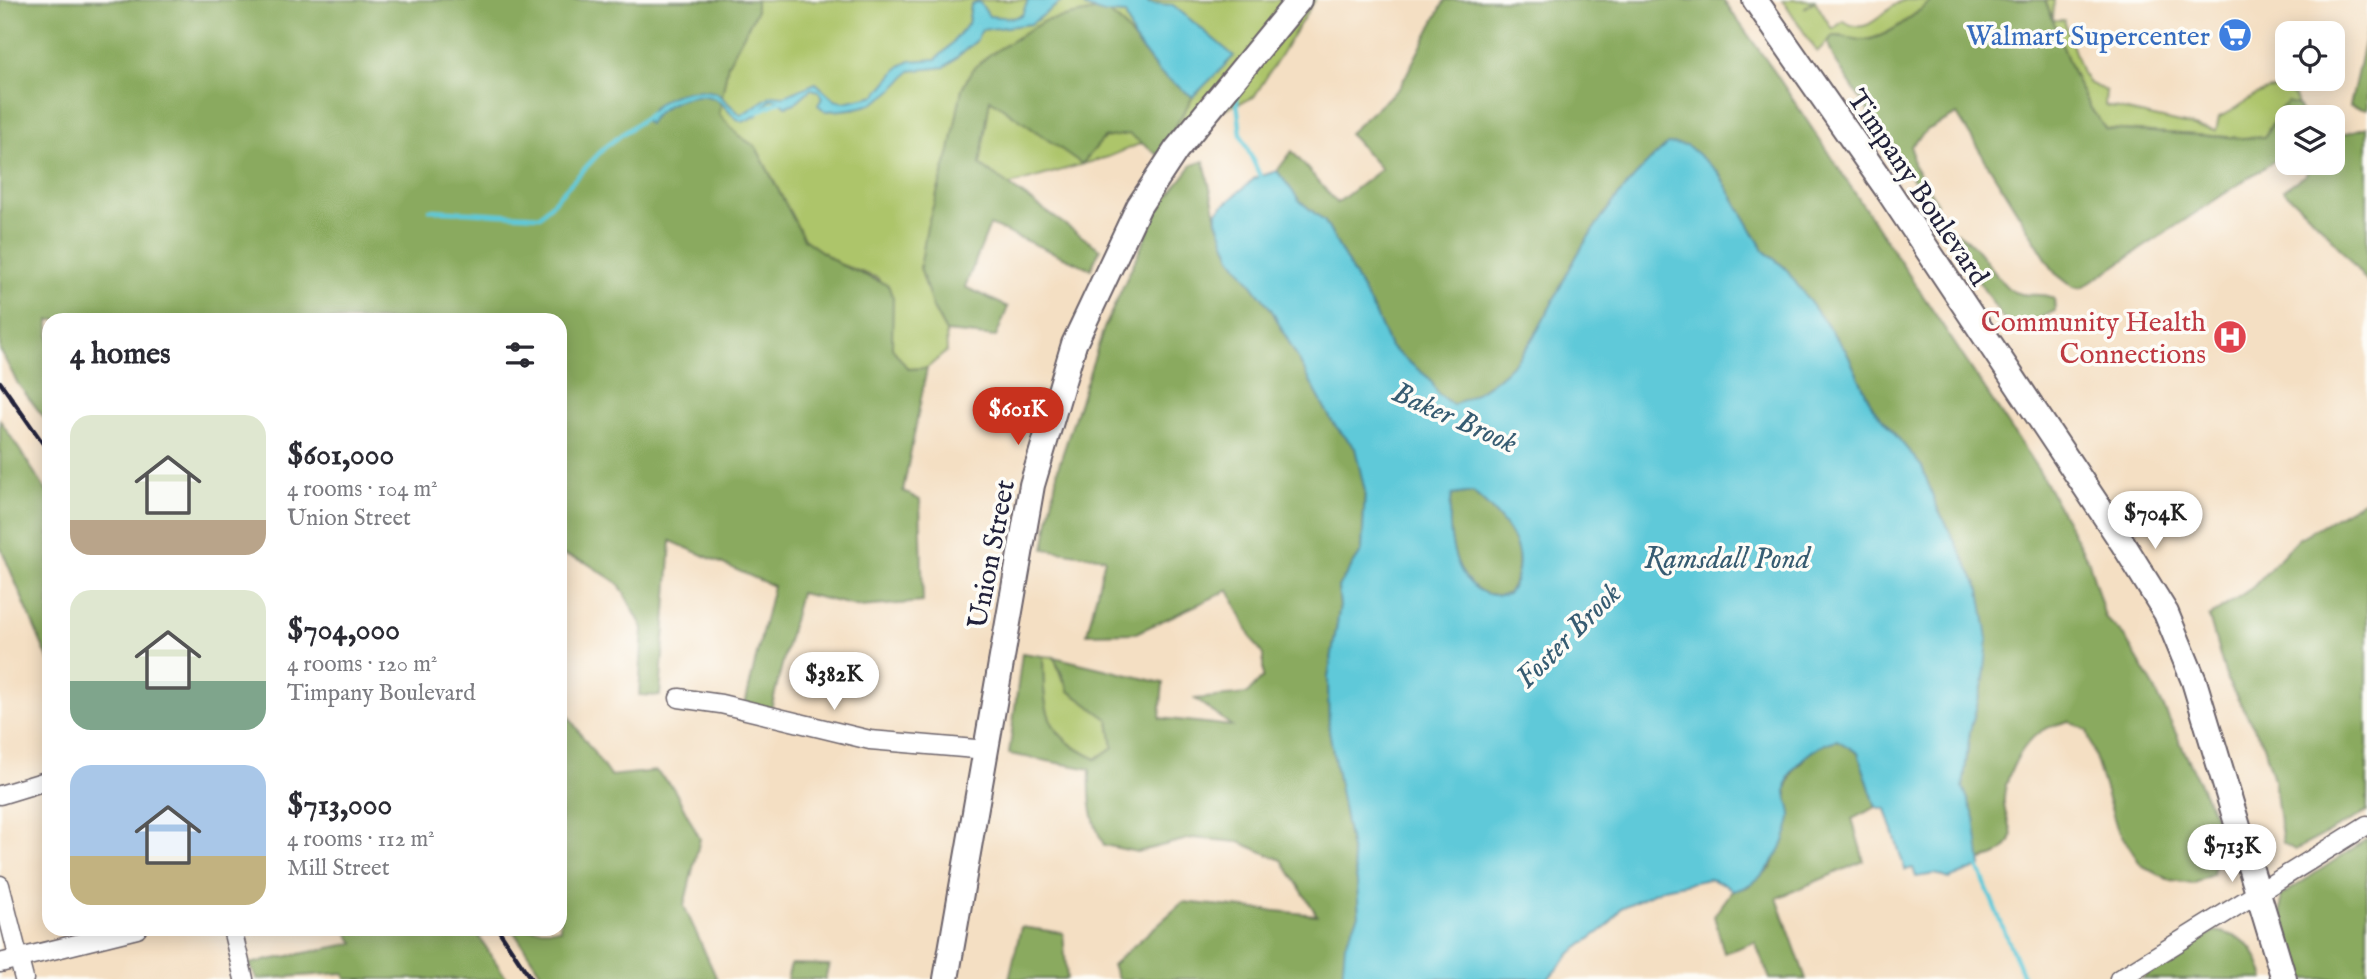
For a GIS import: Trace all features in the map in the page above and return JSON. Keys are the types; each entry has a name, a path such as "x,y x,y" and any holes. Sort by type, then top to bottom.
{"main road":[{"name":"Union Street","path":"946,979 1032,485 1074,344 1139,206 1183,141 1299,0"},
{"name":"Timpany Boulevard","path":"1755,0 1887,189 2122,542 2166,613 2194,681 2284,979"}],"street":[{"path":"679,698 721,704 870,740 986,750"},
{"path":"0,795 42,782"},
{"path":"2119,979 2258,890 2367,825"},
{"path":"0,885 24,979"},
{"path":"0,963 109,936"},
{"path":"234,936 244,979"}],"green space":[{"path":"0,0 1315,0 1254,97 1108,157 933,207 933,308 946,332 947,351 927,368 908,369 892,348 891,323 878,278 839,264 809,243 126,313 57,313"},
{"path":"0,0 756,0 756,12 728,64 719,114 738,135 756,147 804,239 839,264 888,285 893,297 892,348 908,369 927,368 903,491 920,500 923,602 860,607 800,593 771,709 745,705 773,586 671,541 660,696 639,695 643,628 619,584 585,562 567,556 567,313 42,313 42,415 18,384 0,350"},
{"path":"1445,0 1723,0 1774,71 2039,471 2089,562 2105,617 2124,636 2154,687 2217,820 2217,854 2213,874 2193,884 2171,881 2141,865 2117,828 2087,731 2069,721 2043,730 2020,754 2005,789 2005,810 2011,830 2010,842 1997,855 1979,860 1975,818 1963,787 1970,731 1984,679 1980,590 1936,505 1922,467 1873,408 1846,351 1784,267 1764,251 1718,172 1668,144 1621,192 1591,232 1519,358 1480,391 1453,405 1438,394 1430,379 1390,347 1375,313 1325,222 1300,201 1277,171 1292,151 1337,203 1381,169 1349,133 1400,87"},
{"path":"1783,0 1814,0 1804,8 1815,1 1832,29 1844,21 1853,26 1869,24 1904,0 1933,0 1884,34 1865,40 1833,36 1817,52"},
{"path":"1933,0 2045,0 2078,84 2106,129 2242,138 2264,137 2275,118 2275,160 2082,288 2073,287 2055,273 1957,114 1927,130 1911,146 1913,164 1937,203 1932,208 1834,59 1828,43 1832,36 1861,40 1874,38 1901,24"},
{"path":"2045,0 2054,0 2053,20 2052,17"},
{"path":"1104,9 1121,23 1159,72 1193,97 1158,155 1129,134 1104,138 1082,164 990,99 980,165 1100,249 1091,269 990,225 965,287 1008,307 996,337 946,332 933,308 920,268 927,226 950,151 962,88 973,69 989,55 1044,21"},
{"path":"2053,20 2064,20 2082,73 2089,83 2106,91 2105,106 2216,131 2219,117 2264,91 2285,91 2295,96 2298,105 2275,105 2275,118 2264,137 2242,138 2106,129 2086,99"},
{"path":"2367,29 2367,110 2350,106"},
{"path":"2367,127 2367,282 2327,232 2283,190 2305,175 2345,175 2345,133"},
{"path":"1204,161 1217,220 1231,257 1271,309 1333,423 1355,447 1365,491 1362,551 1338,587 1340,606 1328,678 1329,730 1357,882 1359,915 1342,979 1118,979 1112,965 1183,902 1317,915 1282,860 1239,842 1192,838 1137,852 1104,845 1091,808 1090,769 1009,754 1022,653 1043,656 1046,706 1056,730 1079,750 1096,759 1113,747 1109,720 1069,691 1054,657 1163,683 1160,718 1232,726 1195,699 1247,694 1263,677 1263,655 1250,636 1229,590 1136,633 1087,634 1105,558 1044,549 1058,468 1104,328 1159,208 1192,165"},
{"path":"1956,232 1971,243 2013,292 2049,296 2054,299 2055,311 2021,327 2003,319 1951,239 1950,235"},
{"path":"0,420 42,484 42,645 0,546"},
{"path":"1473,492 1513,537 1519,564 1508,594 1490,594 1476,589 1465,578 1457,563 1450,528 1452,495"},
{"path":"2367,499 2367,812 2295,850 2283,843 2274,780 2264,745 2227,680 2209,617 2253,587 2298,539"},
{"path":"1043,656 1054,657 1062,679 1109,720 1113,747 1096,759 1066,740 1050,719 1044,692"},
{"path":"567,714 610,776 656,771 674,789 700,839 684,906 717,979 545,979 517,936 567,936"},
{"path":"1837,740 1858,753 1876,807 1852,819 1864,861 1777,898 1806,979 1770,979 1755,942 1724,953 1714,916 1732,891 1747,887 1772,867 1791,817 1786,789 1794,769 1818,744"},
{"path":"2367,839 2367,979 2302,979 2281,911 2281,896"},
{"path":"1021,927 1063,933 1067,979 1009,979"},
{"path":"2215,931 2235,936 2249,945 2258,959 2265,979 2141,979"},
{"path":"350,936 479,936 507,979 346,979 344,973 257,979 249,964 354,943"},
{"path":"791,964 829,965 825,979 787,979"}],"water":[{"path":"1028,0 1064,0 1031,24 982,30 976,41 945,67 910,71 892,91 863,107 825,111 818,105 822,98 819,91 811,89 795,103 786,106 779,100 771,99 756,116 743,122 717,100 696,96 668,105 649,124 645,121 650,112 665,99 697,90 717,93 741,115 772,95 784,96 816,83 835,100 844,102 876,95 900,66 910,61 936,59 946,50 968,24 971,5 979,1 989,16 1013,18 1022,15"},
{"path":"1082,0 1146,0 1149,3 1173,5 1234,56 1193,97 1159,72 1134,39 1125,14 1104,13 1085,7"},
{"name":"Ramsdall Pond","path":"1668,144 1687,145 1718,172 1764,251 1784,267 1846,351 1873,408 1922,467 1936,505 1980,590 1988,639 1984,679 1970,731 1963,787 1975,818 1981,866 1949,879 1936,874 1916,877 1913,868 1905,870 1886,809 1876,807 1858,753 1837,740 1812,752 1791,773 1786,791 1791,818 1784,842 1764,873 1744,887 1732,891 1725,884 1709,879 1664,888 1621,908 1609,925 1571,953 1548,979 1342,979 1345,944 1359,915 1357,882 1329,730 1328,678 1340,606 1338,587 1362,551 1365,491 1355,448 1333,423 1271,309 1231,257 1217,220 1217,211 1255,178 1277,171 1300,201 1325,222 1375,313 1390,347 1430,379 1438,394 1453,405 1480,391 1519,358 1591,232 1621,192","holes":["1473,492 1505,525 1513,538 1519,565 1516,579 1508,594 1490,594 1476,589 1465,578 1457,563 1450,528 1452,495"]}],"waterway":[{"name":"Baker Brook","path":"1236,95 1241,135 1262,180"},
{"path":"757,112 784,99"},
{"path":"430,210 540,216 606,146 650,114"},
{"name":"Foster Brook","path":"1977,864 2024,979"}],"railway":[{"path":"0,382 42,442"},
{"path":"503,936 531,979"}],"place":[{"name":"Walmart Supercenter","path":"2235,35"},
{"name":"Community Health Connections","path":"2230,337"}]}
